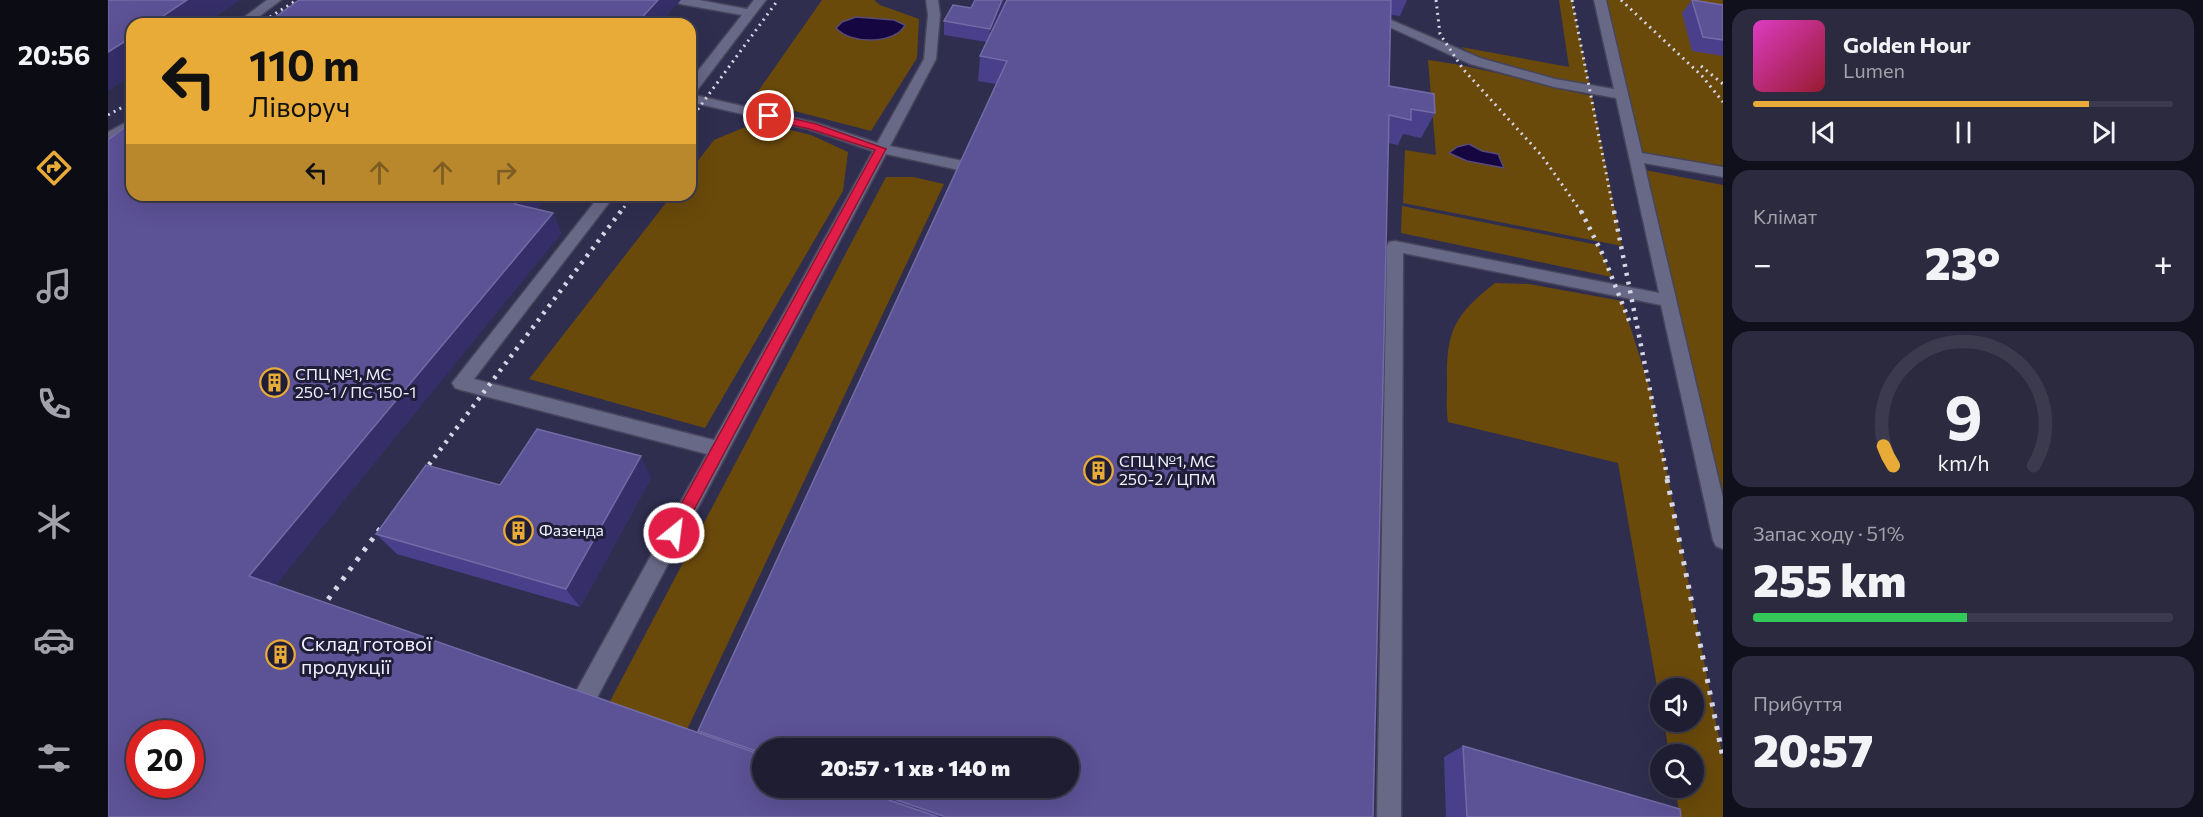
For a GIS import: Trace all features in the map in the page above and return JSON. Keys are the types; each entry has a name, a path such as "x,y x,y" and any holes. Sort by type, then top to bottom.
{"lane":[{"path":"250,18 275,0"},
{"path":"680,0 750,13"},
{"path":"696,82 760,0"},
{"path":"583,701 930,58 934,15 932,0"},
{"path":"1600,0 1723,540"},
{"path":"1380,20 1429,39 1475,61 1554,82 1623,95"},
{"path":"696,99 812,126 881,149 968,167"},
{"path":"108,138 126,127"},
{"path":"1636,157 1723,172"},
{"path":"603,201 461,383 719,449"},
{"path":"1389,817 1395,246 1670,301"}],"shaded area":[{"path":"108,0 1723,0 1723,817 108,817"},
{"path":"822,0 874,0 880,5 919,19 917,58 871,131 752,100"},
{"path":"1559,0 1572,0 1590,87 1506,68 1461,47 1569,67"},
{"path":"1600,0 1723,0 1723,172 1637,157"},
{"path":"856,17 894,20 905,25 900,32 892,36 872,40 851,37 836,28 842,22"},
{"path":"1428,60 1470,67 1592,96 1622,246 1403,203 1405,150 1436,155"},
{"path":"757,122 811,135 848,152 843,191 705,428 529,379 667,201 696,201 696,163 714,140"},
{"path":"1469,144 1482,151 1498,154 1504,168 1467,161 1449,153 1457,147"},
{"path":"1639,169 1723,185 1723,541"},
{"path":"886,177 913,177 944,184 684,736 606,709"},
{"path":"1402,206 1598,245 1612,277 1401,233"},
{"path":"1495,283 1529,284 1622,301 1651,392 1723,758 1723,817 1680,817 1677,798 1704,798 1704,744 1667,744 1666,732 1704,732 1704,678 1655,678 1618,463 1448,422 1447,366 1451,338 1461,316"}],"building":[{"path":"108,0 187,0 160,18 126,18 126,41 108,52"},
{"path":"299,0 658,0 642,18 274,18"},
{"path":"975,0 1002,0 990,29 944,21 953,5 971,8"},
{"name":"СПЦ №1, МС 250-2 / ЦПМ","path":"1007,0 1391,0 1389,86 1434,94 1435,113 1411,109 1411,120 1389,115 1373,817 946,817 891,798 1079,798 1079,738 752,738 752,750 698,731 1007,61 980,56"},
{"path":"1692,0 1723,5 1723,40 1703,37"},
{"path":"126,126 126,201 518,201 515,204 553,213 249,576 752,752 752,798 883,798 938,817 108,817 108,140"},
{"name":"Фазенда","path":"537,429 641,456 566,589 376,534 426,465 500,485"},
{"path":"1463,746 1680,809 1681,817 1467,817"}],"railway":[{"path":"268,18 297,0"},
{"path":"696,112 778,0"},
{"path":"1436,0 1440,34 1463,69 1542,156 1582,213"},
{"path":"1572,0 1614,213"},
{"path":"1621,0 1702,76 1723,102"},
{"path":"1701,66 1723,84"},
{"path":"108,115 126,105"},
{"path":"620,213 629,201"},
{"path":"418,479 621,211"},
{"path":"1614,211 1668,480"},
{"path":"1582,213 1603,255 1630,323"},
{"path":"1667,479 1723,758"},
{"path":"321,609 385,522"}],"place":[{"name":"СПЦ №1, МС 250-1 / ПС 150-1","path":"274,383"},
{"name":"СПЦ №1, МС 250-2 / ЦПМ","path":"1098,470"},
{"name":"Фазенда","path":"518,530"},
{"name":"Склад готової продукції","path":"280,655"}],"route":[{"path":"674,533 881,149 812,126 769,116"}]}
